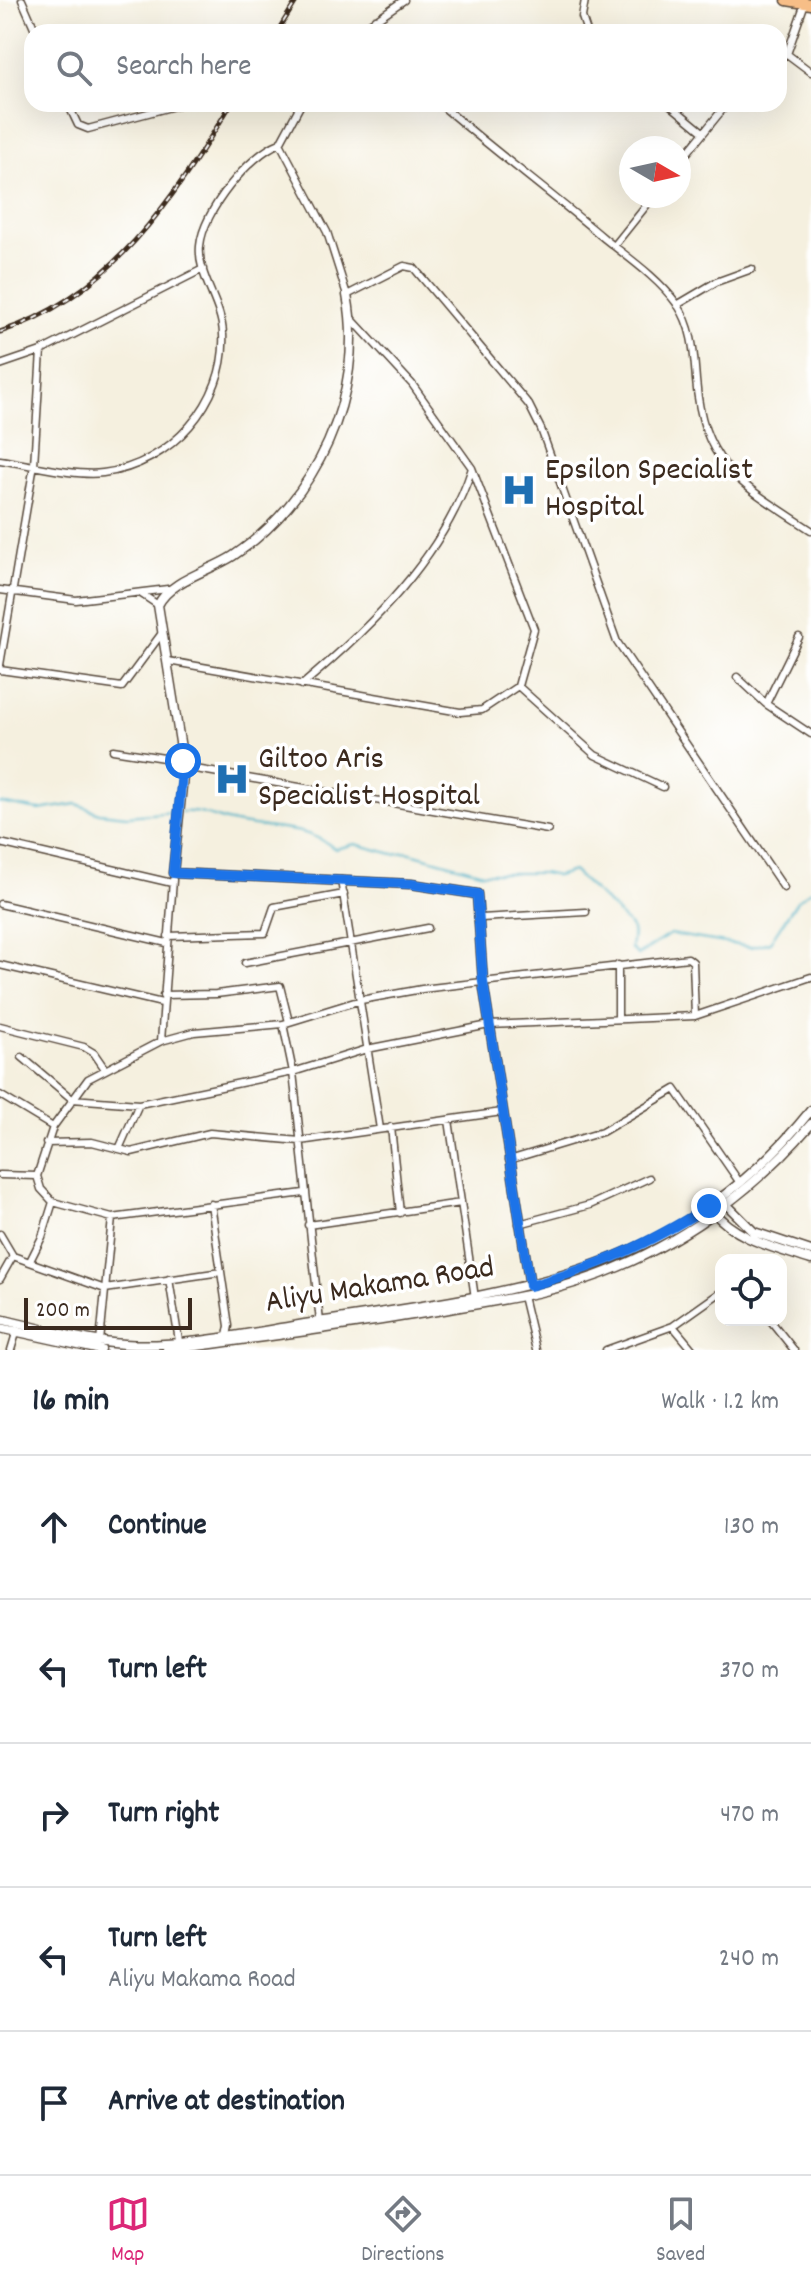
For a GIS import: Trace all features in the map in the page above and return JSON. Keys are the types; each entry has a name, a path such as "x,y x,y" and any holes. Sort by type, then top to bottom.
{"main road":[{"path":"787,0 808,4"}],"street":[{"path":"22,0 32,24"},
{"path":"368,24 404,0"},
{"path":"584,24 582,17 585,0"},
{"path":"787,48 808,4"},
{"path":"375,19 378,24"},
{"path":"787,58 811,72"},
{"path":"72,112 78,125 88,129 152,112"},
{"path":"0,460 102,474 137,464 166,448 191,428 210,400 224,336 216,299 203,269 200,244 211,217 231,185 256,156 280,143 297,112"},
{"path":"450,112 614,246 677,305 693,344 698,413 708,442 725,469 811,530"},
{"path":"679,112 703,132"},
{"path":"691,148 720,112"},
{"path":"0,590 76,600 168,589 217,566 256,540 312,475 331,438 343,398 351,318 327,232 280,143"},
{"path":"614,246 644,208"},
{"path":"347,295 404,266 414,268 529,405 541,429 617,642 784,888"},
{"path":"0,365 41,351 203,269"},
{"path":"677,305 716,282 752,269"},
{"path":"168,661 460,712 482,710 518,686 534,629 481,486 472,468 412,384 351,318"},
{"path":"41,351 34,465 0,668 122,687 162,633"},
{"path":"302,685 375,619 411,578 464,492 472,468"},
{"path":"464,492 481,486"},
{"path":"161,1041 162,999 184,764 158,605 168,589"},
{"path":"140,593 158,605"},
{"path":"766,704 799,637"},
{"path":"148,652 165,648"},
{"path":"737,677 766,704 811,734"},
{"path":"518,686 595,755 663,787"},
{"path":"113,750 548,830"},
{"path":"0,843 172,883"},
{"path":"173,873 341,880 472,891 477,894 483,982 530,1286"},
{"path":"341,880 380,1129"},
{"path":"0,904 167,940 265,933 274,907 344,894"},
{"path":"481,918 586,912"},
{"path":"245,963 428,928"},
{"path":"304,1193 112,1218 53,1202 41,1189 37,1176 53,1127 88,1079 161,1041 194,1032 286,1023 361,1000 483,982 691,959 695,1016"},
{"path":"0,965 162,999 280,986 293,1072 320,1322"},
{"path":"618,965 618,1019"},
{"path":"22,1057 72,1099 139,1104 293,1072 367,1049 489,1025 695,1016 811,977"},
{"path":"0,1026 84,1047 94,1053 105,1069"},
{"path":"509,1160 602,1132 675,1089 740,1183"},
{"path":"0,1095 53,1127"},
{"path":"119,1149 139,1104"},
{"name":"Aliyu Makama Road","path":"723,1201 782,1144 811,1110"},
{"path":"46,1143 92,1142 119,1149 145,1150 210,1133 300,1141 502,1112"},
{"path":"449,1120 475,1298"},
{"name":"Aliyu Makama Road","path":"167,1350 523,1296 576,1283 621,1266 712,1210 789,1150 811,1124"},
{"path":"391,1127 400,1213"},
{"path":"0,1175 37,1176"},
{"path":"519,1224 590,1205 649,1178"},
{"path":"723,1201 754,1232 811,1251"},
{"path":"30,1261 42,1237 53,1202"},
{"path":"308,1225 461,1203"},
{"path":"211,1204 231,1342"},
{"path":"712,1210 747,1238 811,1260"},
{"name":"Aliyu Makama Road","path":"0,1319 18,1327 100,1346 179,1341 231,1342 320,1322 403,1313 530,1286 599,1266 712,1210"},
{"path":"100,1346 112,1218"},
{"path":"0,1234 13,1256 105,1289 221,1272"},
{"path":"0,1279 13,1256"},
{"path":"169,1279 179,1341"},
{"path":"523,1296 536,1350"},
{"path":"606,1350 673,1326 715,1296"},
{"path":"673,1326 693,1350"},
{"path":"775,1326 794,1350"},
{"path":"11,1350 18,1327"},
{"name":"Aliyu Makama Road","path":"0,1328 18,1327"}],"waterway":[{"path":"0,803 39,810 77,804 99,813 127,816 174,812"},
{"path":"181,812 200,813 244,825 298,831 335,849 355,844 393,854 407,852 483,873 543,873 557,876 573,871 630,926 633,934 631,949 638,955 670,934 750,947 770,942 797,901 811,890"}],"railway":[{"path":"282,24 297,0"},
{"path":"0,332 39,316 74,295 106,269 162,208 226,112"}],"place":[{"name":"Epsilon Specialist Hospital","path":"519,490"},
{"name":"Giltoo Aris Specialist Hospital","path":"232,779"}],"route":[{"path":"183,761 173,873 411,884 477,894 483,982 530,1286 599,1266 648,1243 709,1206"}]}
